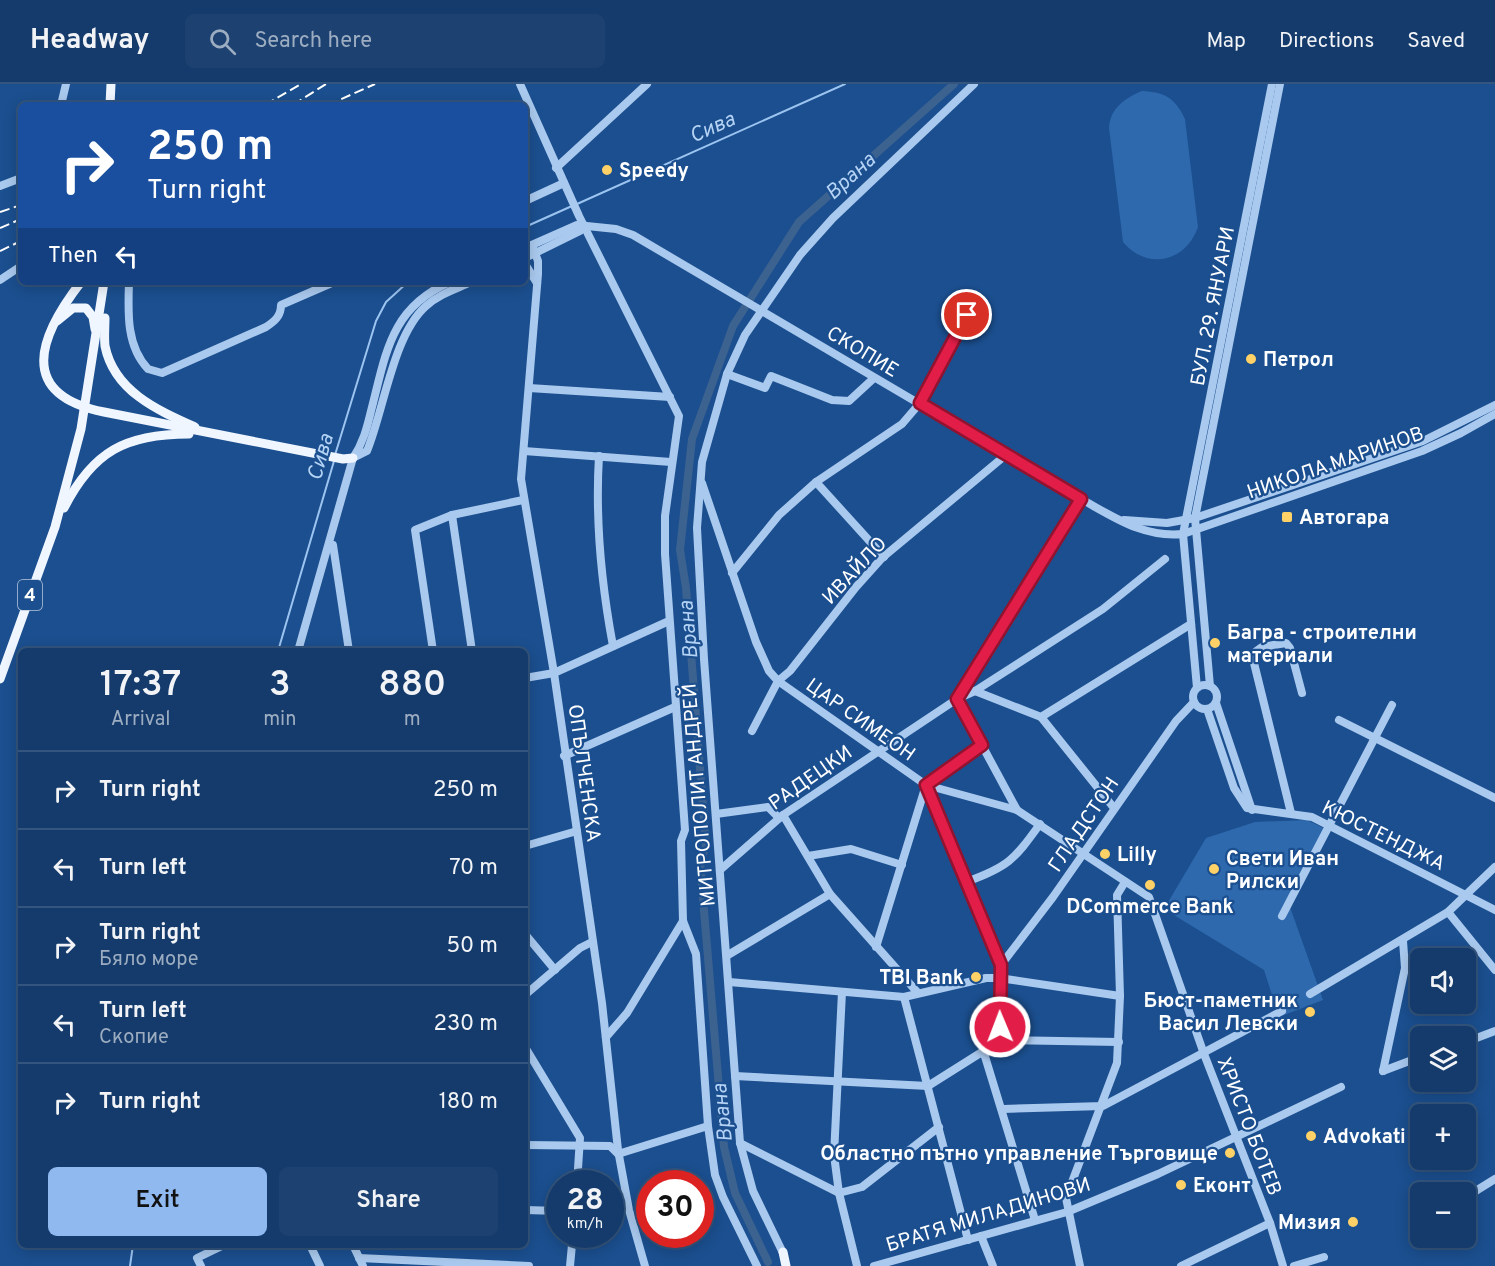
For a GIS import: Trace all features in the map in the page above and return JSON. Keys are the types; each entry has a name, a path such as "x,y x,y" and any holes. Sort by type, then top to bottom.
{"main road":[{"path":"110,102 111,84"},
{"path":"79,285 60,309 42,353 45,372 54,387 70,400 92,410 328,457 353,458"},
{"path":"104,285 105,346 119,376 141,400 210,434"},
{"name":"4","path":"0,679 55,527 81,429 97,340 104,285"},
{"path":"51,327 73,308 86,308 93,317 97,340"},
{"path":"55,527 82,477 96,461 113,449 148,436 210,434"},
{"path":"783,1252 788,1266"}],"street":[{"path":"62,102 66,84"},
{"name":"МИТРОПОЛИТ АНДРЕЙ","path":"520,84 528,102"},
{"path":"556,168 647,84"},
{"name":"МИТРОПОЛИТ АНДРЕЙ","path":"783,1252 753,1191 740,1143 697,528 700,478 705,449 727,374 759,309 800,255 833,218 974,84"},
{"name":"БУЛ. 29. ЯНУАРИ","path":"1197,688 1183,534 1184,521 1272,84"},
{"name":"БУЛ. 29. ЯНУАРИ","path":"1209,686 1195,518 1280,84"},
{"name":"МИТРОПОЛИТ АНДРЕЙ","path":"528,103 579,216 679,416 671,462 665,526 669,621 685,830 681,841 683,921 696,954 708,1126 715,1174 723,1197 757,1266"},
{"path":"0,186 18,178"},
{"path":"528,200 564,183"},
{"path":"531,249 580,231 584,225"},
{"name":"СКОПИЕ","path":"584,225 616,229 633,235 1119,520 1149,533 1183,534"},
{"name":"ОПЪЛЧЕНСКА","path":"531,249 538,267 521,479 554,673 564,756 577,831 606,1037 618,1154 628,1210 645,1266"},
{"path":"0,280 18,268"},
{"path":"528,269 537,284"},
{"path":"129,285 129,320 135,348 148,369 162,373 266,327 281,311 281,305 327,285"},
{"path":"299,648 333,538 353,458 365,435 395,331 417,300 443,285"},
{"path":"353,458 367,451 396,359 411,323 433,300 465,285"},
{"path":"732,573 779,515 816,482 902,424 920,403 967,315 966,298"},
{"path":"727,374 765,388 771,376 832,400 849,401 874,378"},
{"path":"529,388 670,397"},
{"name":"НИКОЛА МАРИНОВ","path":"1184,521 1423,441 1495,405"},
{"name":"НИКОЛА МАРИНОВ","path":"1183,534 1422,451 1461,434 1495,414"},
{"path":"524,451 671,462"},
{"name":"ИВАЙЛО","path":"752,731 778,681 790,670 856,587 884,557 1007,454"},
{"path":"599,456 596,507 598,548 614,646"},
{"name":"ЦАР СИМЕОН","path":"700,478 756,642 769,670 778,681 926,785 1017,810 1149,897"},
{"path":"816,482 884,557"},
{"path":"1017,810 957,699 1081,499"},
{"path":"433,648 415,530 452,515 524,500"},
{"path":"1198,500 1218,510"},
{"path":"452,515 472,648"},
{"name":"СКОПИЕ","path":"1119,520 1156,524 1184,521"},
{"path":"333,538 334,561 348,648"},
{"name":"РАДЕЦКИ","path":"720,870 781,817 878,750 1103,609 1165,560"},
{"path":"528,677 554,673 669,621"},
{"path":"1041,717 1191,624"},
{"path":"1292,813 1252,659 1255,652 1262,647 1286,643 1290,648 1302,693"},
{"path":"1216,703 1207,709 1198,707 1194,702 1193,694 1197,688 1209,686 1217,695 1216,703 1252,810"},
{"path":"975,691 1041,717 1114,808"},
{"name":"ГЛАДСТОН","path":"1001,965 1181,714 1194,702"},
{"path":"1282,916 1376,740 1392,705"},
{"path":"564,756 675,707"},
{"path":"1207,709 1236,793 1244,805 1252,810"},
{"path":"1339,720 1495,798"},
{"path":"876,947 926,785 982,745"},
{"path":"926,785 1001,965 999,978 1001,1040"},
{"path":"716,814 768,807 781,817 830,894 918,993"},
{"name":"КЮСТЕНДЖА","path":"1252,810 1292,813 1330,825 1495,910"},
{"path":"966,882 1000,870 1019,853 1040,824"},
{"path":"528,845 577,831"},
{"path":"807,856 850,849 902,865"},
{"path":"1310,994 1449,912 1495,867"},
{"path":"1080,1266 1067,1212 1066,1198 1103,1106 1117,1063 1120,996 1117,894 1125,882"},
{"path":"728,955 830,894"},
{"name":"ХРИСТО БОТЕВ","path":"1149,897 1204,1054 1270,1223 1283,1266"},
{"path":"1449,912 1495,970"},
{"path":"606,1037 627,1013 683,921"},
{"path":"528,938 555,970"},
{"path":"1403,940 1405,968 1383,1071 1410,1061"},
{"path":"528,992 580,948 592,942"},
{"path":"729,982 904,998 986,978 999,978 1120,996"},
{"path":"842,992 834,1155 839,1193 857,1266"},
{"path":"904,998 968,1240"},
{"path":"1003,1109 1103,1106 1282,1011"},
{"path":"1476,1038 1495,1031"},
{"path":"735,1076 928,1086 1001,1040 1119,1042"},
{"path":"983,1050 1003,1109 1035,1220"},
{"path":"528,1052 580,1138 578,1170"},
{"name":"БРАТЯ МИЛАДИНОВИ","path":"874,1266 920,1255 1067,1212 1158,1174 1341,1087"},
{"path":"528,1145 609,1146 618,1154 708,1126"},
{"path":"740,1143 839,1193 862,1188 939,1127"},
{"path":"1476,1191 1495,1179"},
{"path":"528,1210 546,1211"},
{"path":"1181,1266 1270,1223"},
{"path":"981,1236 993,1266"},
{"path":"201,1266 197,1258 218,1248"},
{"path":"311,1248 320,1266"},
{"path":"354,1248 363,1266"},
{"path":"570,1266 572,1248"},
{"path":"918,1266 920,1255"},
{"path":"1294,1266 1324,1257"},
{"path":"359,1258 529,1266"}],"shaded area":[{"path":"1142,91 1157,93 1173,101 1185,119 1198,227 1185,248 1165,258 1143,257 1123,242 1109,128 1115,109"},
{"path":"1307,820 1330,831 1290,907 1323,1000 1279,1017 1264,970 1164,909 1206,838 1255,822"}],"waterway":[{"name":"Сива","path":"577,204 845,84"},
{"name":"Врана","path":"768,1262 735,1193 724,1147 700,863 706,846 686,588 680,550 692,439 733,326 799,222 954,84"},
{"name":"Сива","path":"528,226 572,206"},
{"name":"Сива","path":"335,455 376,321 386,302 405,285"},
{"name":"Сива","path":"279,648 334,461"},
{"name":"Сива","path":"130,1266 133,1248"}],"railway":[{"path":"270,102 301,84"},
{"path":"298,102 326,84"},
{"path":"335,102 375,84"},
{"path":"0,212 18,206"},
{"path":"0,228 18,220"},
{"path":"0,251 18,242"}],"place":[{"name":"Speedy","path":"607,170"},
{"name":"Петрол","path":"1251,359"},
{"name":"Автогара","path":"1287,517"},
{"name":"Багра - строителни материали","path":"1215,643"},
{"name":"Lilly","path":"1105,854"},
{"name":"Свети Иван Рилски","path":"1214,869"},
{"name":"DCommerce Bank","path":"1150,885"},
{"name":"TBI Bank","path":"976,977"},
{"name":"Бюст-паметник Васил Левски","path":"1310,1012"},
{"name":"Advokati","path":"1311,1136"},
{"name":"Областно пътно управление Търговище","path":"1230,1153"},
{"name":"Еконт","path":"1181,1185"},
{"name":"Мизия","path":"1353,1222"}],"route":[{"path":"967,315 920,403 1081,499 1011,608 957,699 982,745 926,785 1001,965 1000,1027"}]}
